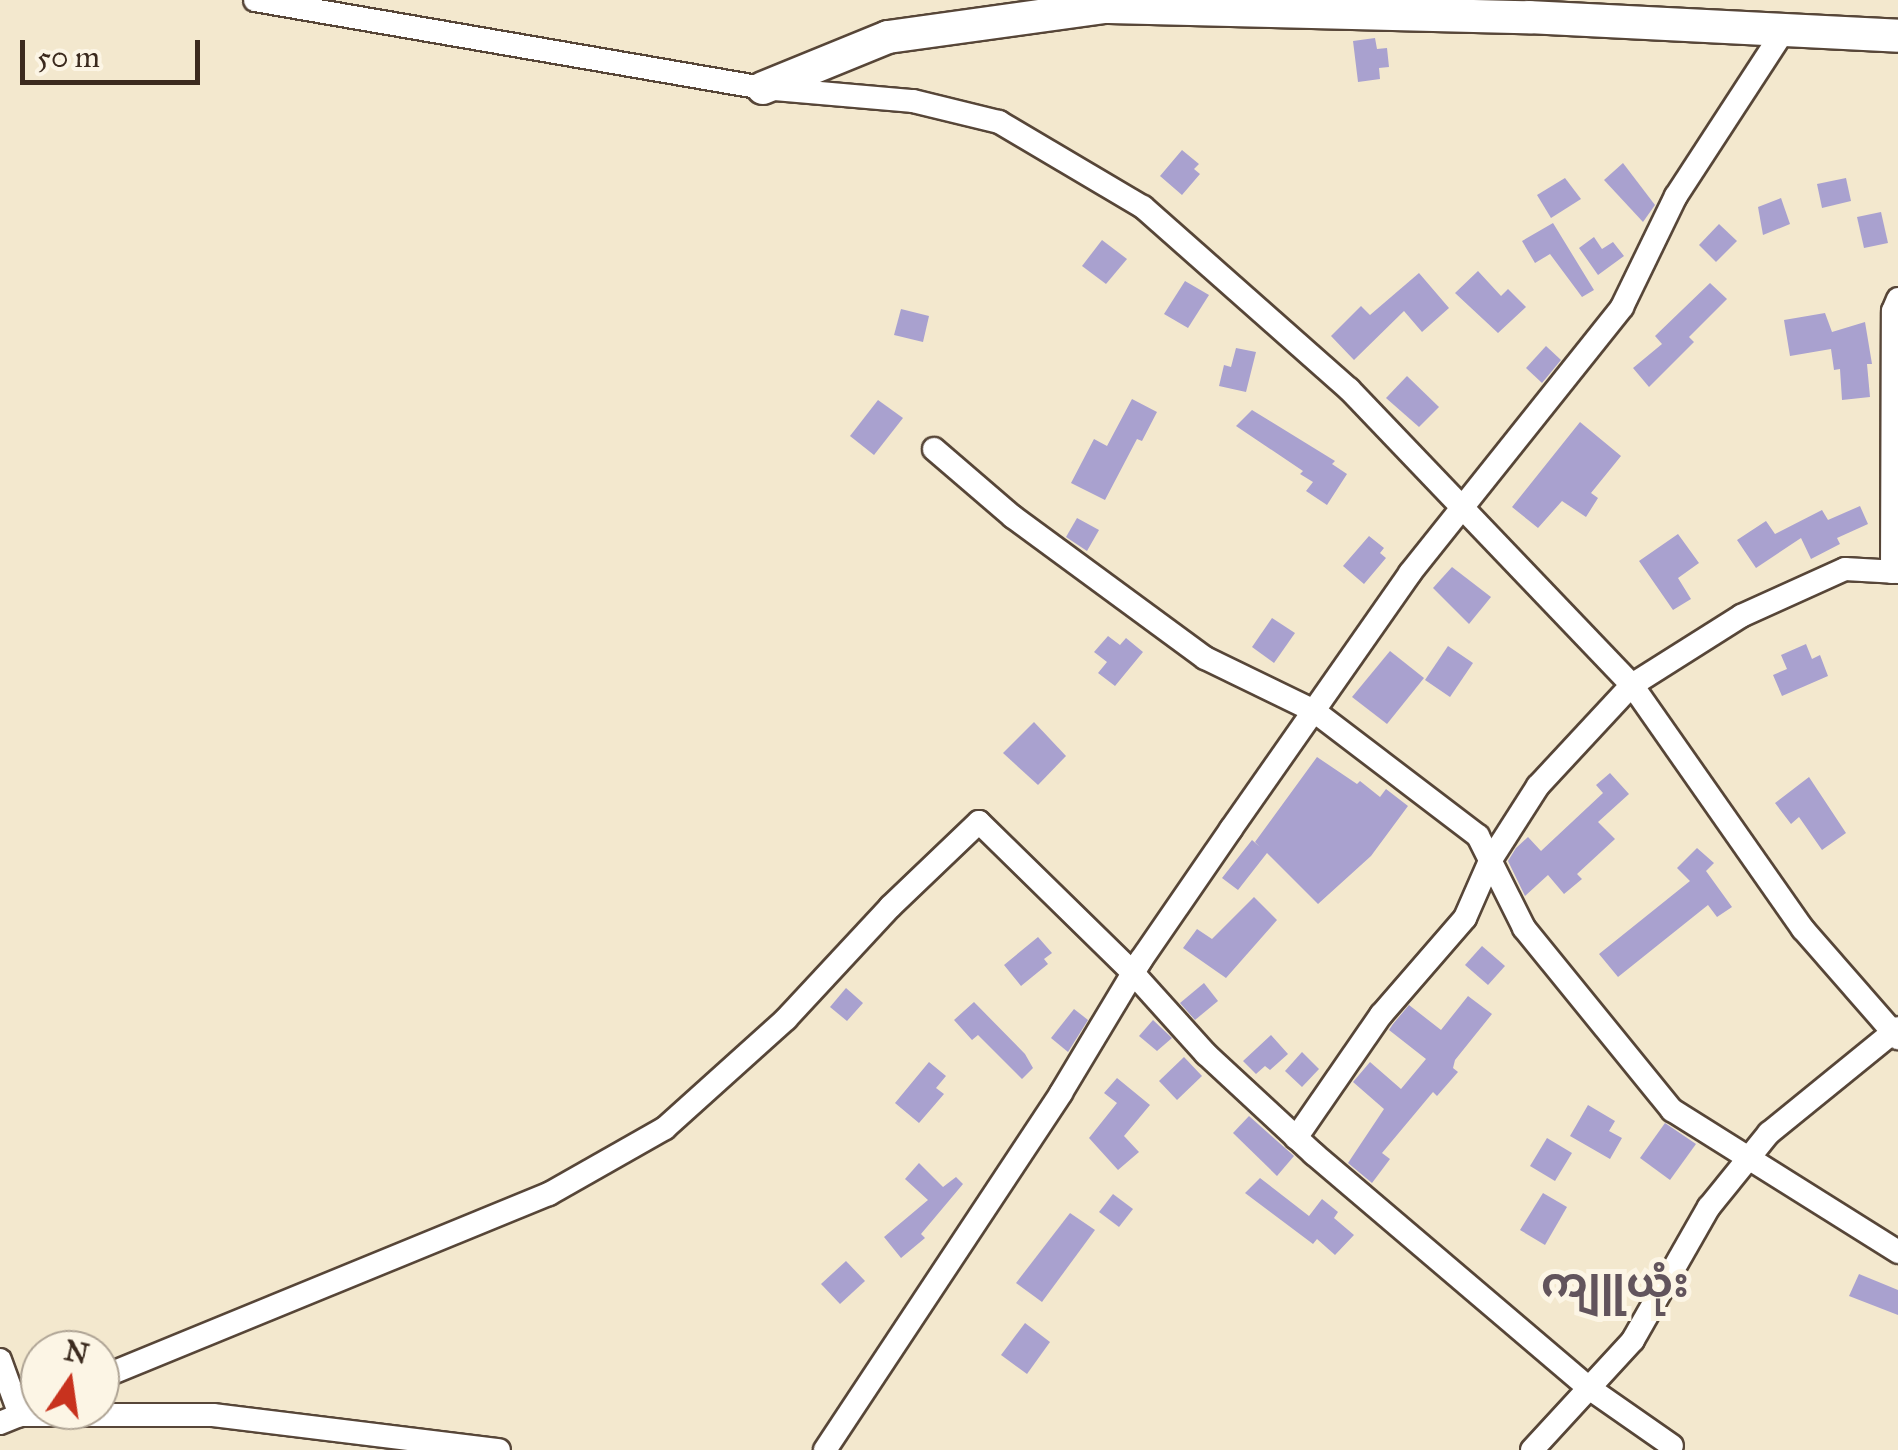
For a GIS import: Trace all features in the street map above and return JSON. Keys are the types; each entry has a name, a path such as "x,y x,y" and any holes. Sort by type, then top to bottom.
{"street":[{"path":"255,0 764,88 913,101 999,122 1143,206 1349,389 1632,685 1802,929 1896,1033 1769,1132 1709,1207 1633,1340 1532,1450"},
{"path":"764,88 888,37 1105,7 1530,17 1791,15 1898,36"},
{"path":"825,1450 1060,1093 1133,973 1410,573 1622,307 1676,196 1791,15"},
{"path":"1296,1138 1381,1015 1465,918 1490,861 1538,786 1632,685 1741,616 1845,569 1895,572 1894,311 1898,298"},
{"path":"934,449 1014,517 1205,658 1314,711 1478,836 1524,928 1672,1110 1746,1161 1898,1252"},
{"path":"120,1370 548,1194 666,1128 786,1018 890,907 979,822 1133,973 1206,1054 1296,1138 1589,1388 1672,1446"},
{"path":"0,1360 20,1415"},
{"path":"120,1416 213,1416 498,1450"}],"building":[{"path":"1375,38 1377,49 1387,48 1389,67 1379,68 1380,79 1358,82 1353,41"},
{"path":"1182,150 1199,164 1194,169 1200,174 1182,195 1160,176"},
{"path":"1623,163 1655,205 1643,222 1604,180"},
{"path":"1565,178 1581,199 1551,218 1537,195"},
{"path":"1846,178 1851,201 1822,208 1817,184"},
{"path":"1781,198 1790,224 1763,235 1758,207"},
{"path":"1881,212 1888,243 1864,248 1857,217"},
{"path":"1553,223 1594,290 1582,297 1550,254 1535,263 1522,241"},
{"path":"1719,224 1737,241 1716,262 1699,245"},
{"path":"1594,237 1602,249 1613,242 1624,256 1598,275 1579,248"},
{"path":"1102,240 1127,259 1106,284 1082,266"},
{"path":"1478,271 1501,296 1508,289 1526,307 1498,333 1455,293"},
{"path":"1419,273 1449,308 1422,332 1404,311 1354,360 1331,336 1361,306 1370,315"},
{"path":"1185,281 1209,295 1188,328 1164,314"},
{"path":"1710,283 1727,299 1689,337 1694,342 1649,387 1633,368 1662,344 1655,336"},
{"path":"901,309 929,316 923,342 894,335"},
{"path":"1825,313 1832,332 1865,322 1872,364 1867,364 1870,397 1842,400 1840,369 1834,370 1831,349 1790,356 1784,320"},
{"path":"1546,346 1561,360 1542,383 1526,368"},
{"path":"1236,348 1256,352 1246,392 1219,386 1224,365 1231,367"},
{"path":"1407,376 1439,407 1419,427 1386,398"},
{"path":"1132,399 1157,412 1142,441 1137,439 1105,500 1071,483 1094,439 1107,446"},
{"path":"878,400 903,418 874,455 850,436"},
{"path":"1252,410 1335,461 1332,464 1347,474 1327,505 1306,491 1313,482 1300,474 1303,471 1236,426"},
{"path":"1580,422 1621,456 1591,493 1598,498 1586,517 1562,501 1538,528 1512,507"},
{"path":"1860,506 1868,524 1837,538 1840,544 1811,559 1801,538 1756,568 1737,540 1766,521 1775,534 1822,510 1828,520"},
{"path":"1077,518 1099,530 1087,551 1066,537"},
{"path":"1678,534 1699,563 1678,578 1691,599 1673,610 1639,561"},
{"path":"1369,536 1384,548 1380,553 1386,558 1364,584 1343,566"},
{"path":"1452,567 1491,597 1469,624 1433,588"},
{"path":"1272,618 1295,633 1274,663 1252,647"},
{"path":"1108,636 1120,645 1126,638 1143,652 1115,686 1098,673 1107,662 1094,652"},
{"path":"1806,644 1812,659 1820,655 1828,676 1782,696 1773,675 1787,669 1781,655"},
{"path":"1448,646 1473,663 1450,697 1425,680"},
{"path":"1390,651 1424,678 1387,724 1352,697"},
{"path":"1034,722 1066,756 1038,785 1003,753"},
{"path":"1317,757 1380,797 1386,789 1408,806 1371,856 1318,904 1267,853 1238,890 1222,878 1252,840 1260,847 1255,842"},
{"path":"1610,773 1629,794 1598,822 1615,839 1577,874 1582,879 1564,894 1548,875 1525,896 1508,861 1516,848 1528,837 1541,851 1603,793 1596,785"},
{"path":"1809,777 1846,833 1822,850 1799,817 1791,824 1775,803"},
{"path":"1697,848 1714,863 1706,871 1732,907 1717,917 1708,905 1618,977 1599,954 1690,881 1677,868"},
{"path":"1254,897 1277,920 1226,978 1183,948 1197,929 1212,939"},
{"path":"1038,937 1052,953 1044,959 1048,964 1021,986 1004,965"},
{"path":"1482,946 1505,966 1488,985 1465,965"},
{"path":"1204,983 1218,1001 1195,1020 1180,1003"},
{"path":"846,988 863,1003 847,1021 830,1007"},
{"path":"1468,996 1492,1014 1455,1060 1453,1068 1458,1072 1437,1096 1433,1092 1382,1153 1390,1159 1372,1183 1348,1163 1384,1109 1353,1082 1370,1062 1401,1089 1426,1059 1389,1030 1393,1024 1409,1005 1441,1030"},
{"path":"974,1002 1025,1054 1033,1068 1022,1079 978,1035 972,1040 954,1020"},
{"path":"1074,1009 1088,1020 1068,1052 1051,1038"},
{"path":"1153,1020 1172,1038 1157,1051 1139,1036"},
{"path":"1271,1035 1288,1054 1270,1070 1265,1066 1256,1074 1243,1061"},
{"path":"1302,1052 1319,1069 1302,1087 1285,1071"},
{"path":"1184,1057 1202,1076 1177,1100 1159,1081"},
{"path":"929,1062 946,1076 936,1088 944,1094 919,1123 895,1103"},
{"path":"1117,1078 1150,1105 1124,1136 1139,1152 1118,1170 1089,1138 1117,1103 1104,1093"},
{"path":"1588,1105 1615,1121 1609,1131 1622,1138 1610,1159 1570,1136"},
{"path":"1249,1116 1294,1156 1277,1176 1233,1133"},
{"path":"1665,1123 1696,1144 1670,1180 1640,1158"},
{"path":"1547,1138 1572,1153 1555,1181 1530,1166"},
{"path":"919,1163 943,1187 956,1177 963,1184 921,1234 925,1238 901,1258 884,1237 928,1200 905,1179"},
{"path":"1260,1178 1309,1216 1322,1199 1338,1212 1334,1218 1354,1235 1335,1255 1317,1239 1313,1244 1245,1193"},
{"path":"1543,1193 1567,1207 1545,1245 1520,1230"},
{"path":"1113,1194 1133,1209 1119,1227 1099,1212"},
{"path":"1070,1213 1095,1230 1042,1302 1016,1283"},
{"path":"846,1261 865,1281 840,1304 821,1284"},
{"path":"1859,1274 1898,1290 1898,1315 1849,1296"},
{"path":"1025,1323 1050,1342 1027,1374 1001,1355"}],"district":[{"name":"ကျူယုံး","path":"1615,1283"}]}
